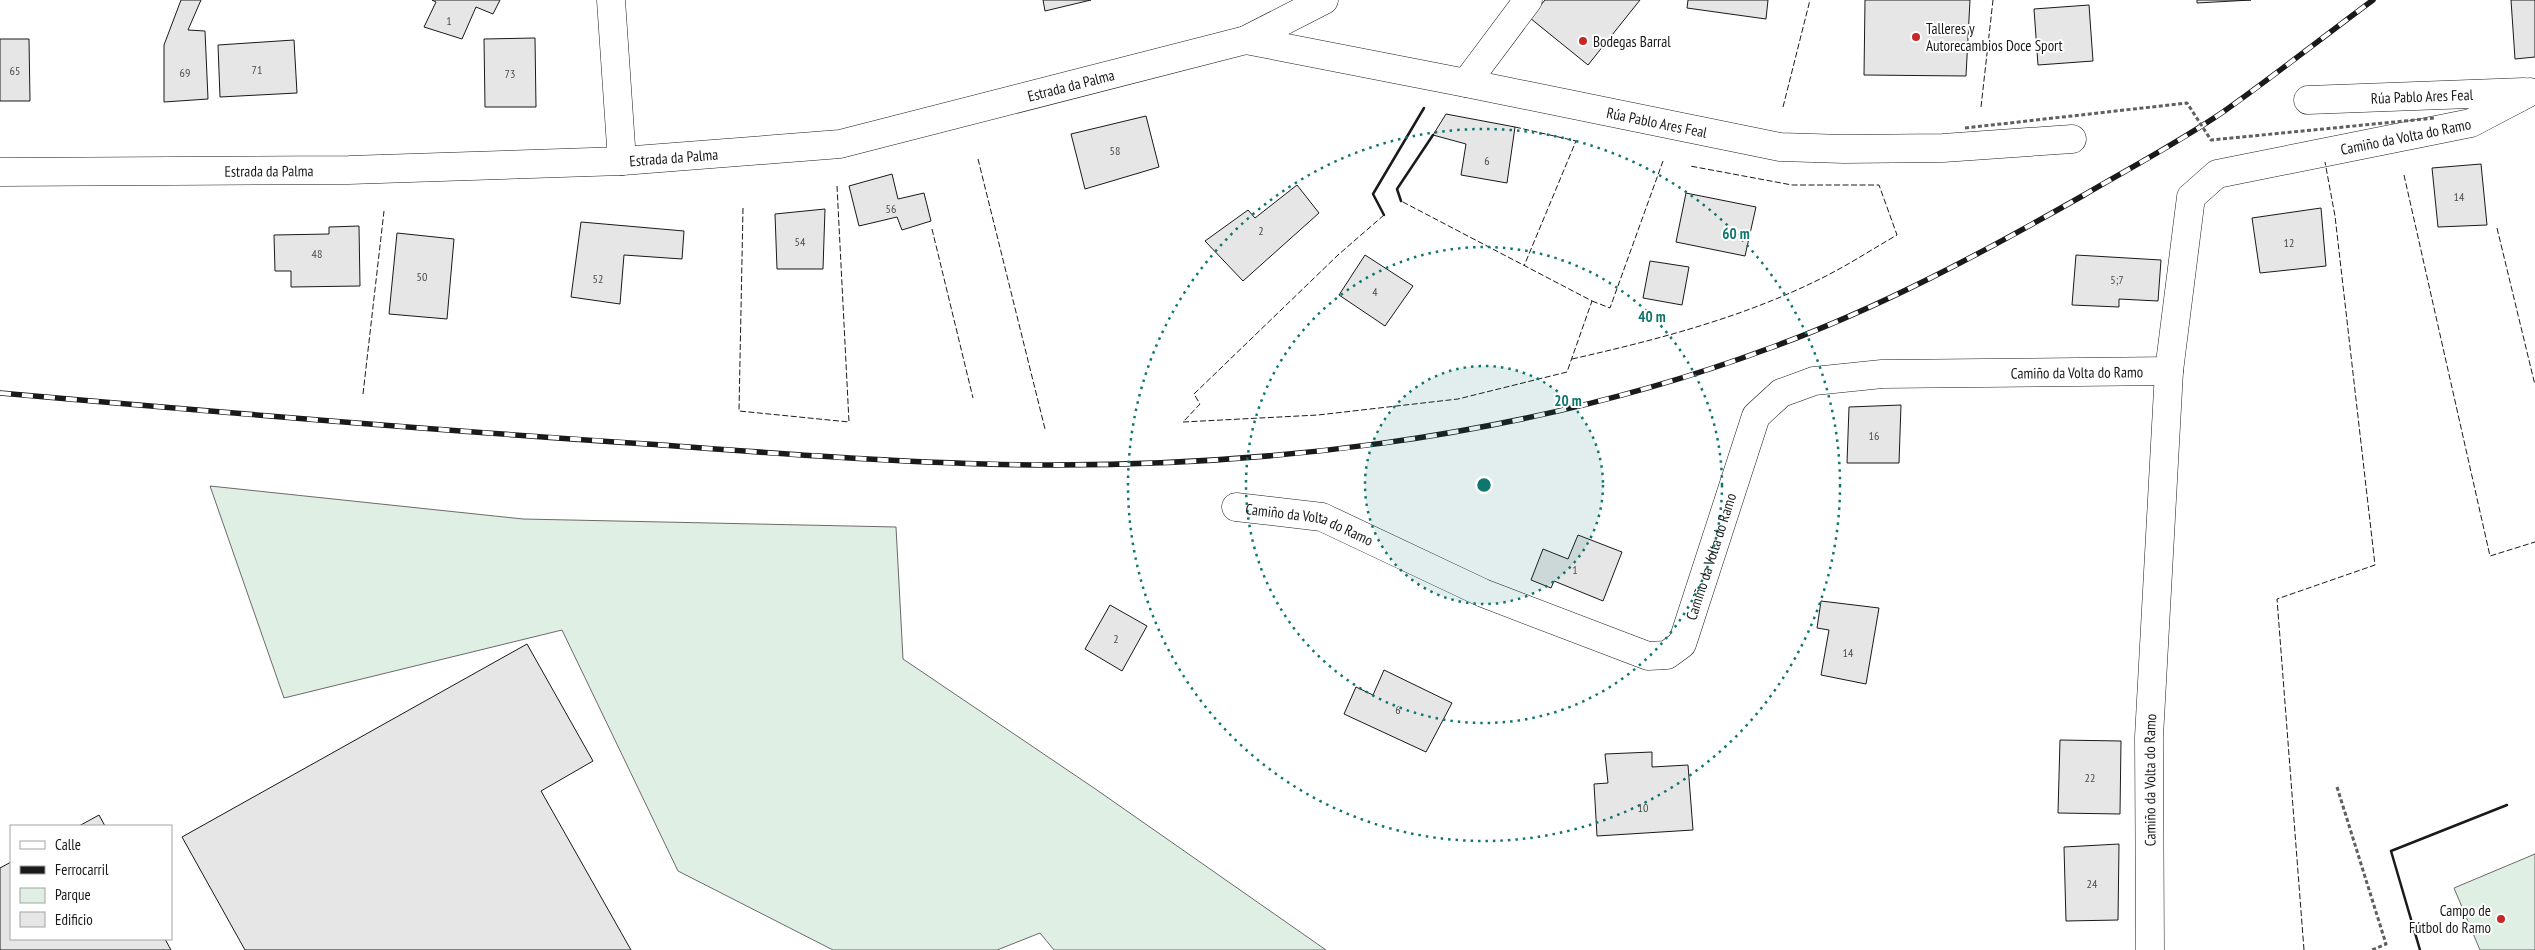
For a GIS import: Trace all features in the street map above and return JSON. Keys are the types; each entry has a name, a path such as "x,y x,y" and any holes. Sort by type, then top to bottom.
{"street":[{"path":"611,0 622,161"},
{"name":"Estrada da Palma","path":"0,172 349,170 622,161 840,144 1246,40 1324,0"},
{"path":"1466,82 1528,0"},
{"name":"Rúa Pablo Ares Feal","path":"1246,40 1466,82 1780,147 1844,149 1943,148 2072,139"},
{"name":"Rúa Pablo Ares Feal","path":"2308,100 2532,92"},
{"name":"Camiño da Volta do Ramo","path":"2150,950 2149,737 2169,371 2191,197 2217,174 2471,123 2532,92"},
{"name":"Camiño da Volta do Ramo","path":"1236,507 1322,517 1483,593 1648,656 1667,655 1682,644 1756,416 1781,392 1814,381 1882,374 2169,371"}],"path":[{"path":"1965,128 2187,103 2211,140 2435,118"},
{"path":"2337,787 2386,944 2372,950"}],"green space":[{"path":"210,486 523,519 896,527 903,659 1094,788 1326,950 1054,950 1040,933 997,950 833,950 678,871 562,630 284,698"},
{"name":"Campo de Fútbol do Ramo","path":"2535,854 2535,950 2480,950 2454,888"}],"building":[{"path":"181,0 201,0 188,30 205,31 208,99 164,102 164,45"},
{"path":"432,0 500,0 493,14 476,7 462,39 424,27 436,2"},
{"path":"1043,0 1091,0 1045,11"},
{"name":"Bodegas Barral","path":"1545,0 1640,0 1588,65 1530,18"},
{"path":"1688,0 1768,0 1766,19 1687,8"},
{"name":"Talleres y Autorecambios Doce Sport","path":"1865,0 1970,0 1966,76 1864,75"},
{"path":"2197,0 2251,0 2197,3"},
{"path":"2511,0 2535,0 2535,57 2515,59"},
{"path":"2089,5 2093,61 2038,65 2034,9"},
{"path":"535,38 536,107 485,107 484,39"},
{"path":"0,39 29,39 30,101 0,101"},
{"path":"294,40 297,93 220,97 218,45"},
{"path":"1446,114 1515,127 1507,183 1461,175 1466,144 1433,135"},
{"path":"1146,116 1159,167 1085,189 1071,134"},
{"path":"2481,164 2487,225 2438,227 2432,168"},
{"path":"892,174 898,199 924,193 931,221 902,230 897,217 859,226 849,186"},
{"path":"1297,185 1319,213 1243,281 1205,241 1248,210 1255,218"},
{"path":"1686,193 1756,207 1745,256 1676,242"},
{"path":"2321,208 2326,266 2260,273 2252,218"},
{"path":"825,209 823,269 777,269 775,214"},
{"path":"581,222 684,231 682,259 624,255 620,304 571,297"},
{"path":"359,226 360,286 291,287 291,271 275,271 274,235 329,234 329,227"},
{"path":"397,233 454,239 447,319 389,314"},
{"path":"1365,255 1413,286 1385,326 1339,295"},
{"path":"2076,255 2161,260 2158,301 2119,299 2119,307 2072,305"},
{"path":"1650,261 1689,267 1682,305 1643,298"},
{"path":"1901,405 1899,463 1847,463 1849,407"},
{"path":"1578,535 1622,552 1603,601 1554,581 1551,588 1531,580 1543,549 1568,559"},
{"path":"1821,601 1879,608 1866,684 1821,675 1829,630 1817,628"},
{"path":"1110,605 1147,626 1122,671 1085,649"},
{"path":"527,644 593,761 541,791 631,950 245,950 182,837"},
{"path":"1384,670 1452,703 1426,752 1344,714 1356,687 1373,695"},
{"path":"2060,740 2121,741 2120,814 2058,813"},
{"path":"1652,752 1652,767 1688,765 1693,830 1597,836 1594,784 1608,783 1605,754"},
{"path":"99,815 104,825 81,825"},
{"path":"2119,844 2118,920 2066,921 2064,847"},
{"path":"10,863 10,940 166,940 171,950 0,950 0,868"}],"railway":[{"path":"0,393 485,433 816,456 984,464 1083,465 1183,462 1283,455 1383,443 1482,427 1580,406 1676,380 1770,348 1891,297 2007,238 2189,134 2223,112 2373,0"}],"fence":[{"path":"1783,107 1810,0"},
{"path":"1981,107 1993,0"},
{"path":"1515,127 1576,141 1524,266"},
{"path":"978,159 1045,429"},
{"path":"1592,301 1610,308 1663,161"},
{"path":"2304,950 2277,599 2375,565 2335,216 2325,162"},
{"path":"1572,359 1698,327 1759,306 1828,275 1897,235 1879,185 1792,185 1690,166"},
{"path":"2404,175 2490,556 2535,542"},
{"path":"743,208 739,411 849,422 837,186"},
{"path":"1384,215 1338,255 1194,394 1200,404 1183,422 1318,415 1458,399 1567,372 1592,301 1401,201"},
{"path":"363,394 384,211"},
{"path":"2497,228 2535,385"},
{"path":"932,229 973,398"}],"wall":[{"path":"1384,215 1373,194 1424,108"},
{"path":"1401,201 1397,189 1433,135"},
{"path":"2420,950 2391,851 2507,805"}],"place":[{"name":"Talleres y Autorecambios Doce Sport","path":"1916,37"},
{"name":"Bodegas Barral","path":"1583,41"},
{"name":"Campo de Fútbol do Ramo","path":"2501,919"}]}
